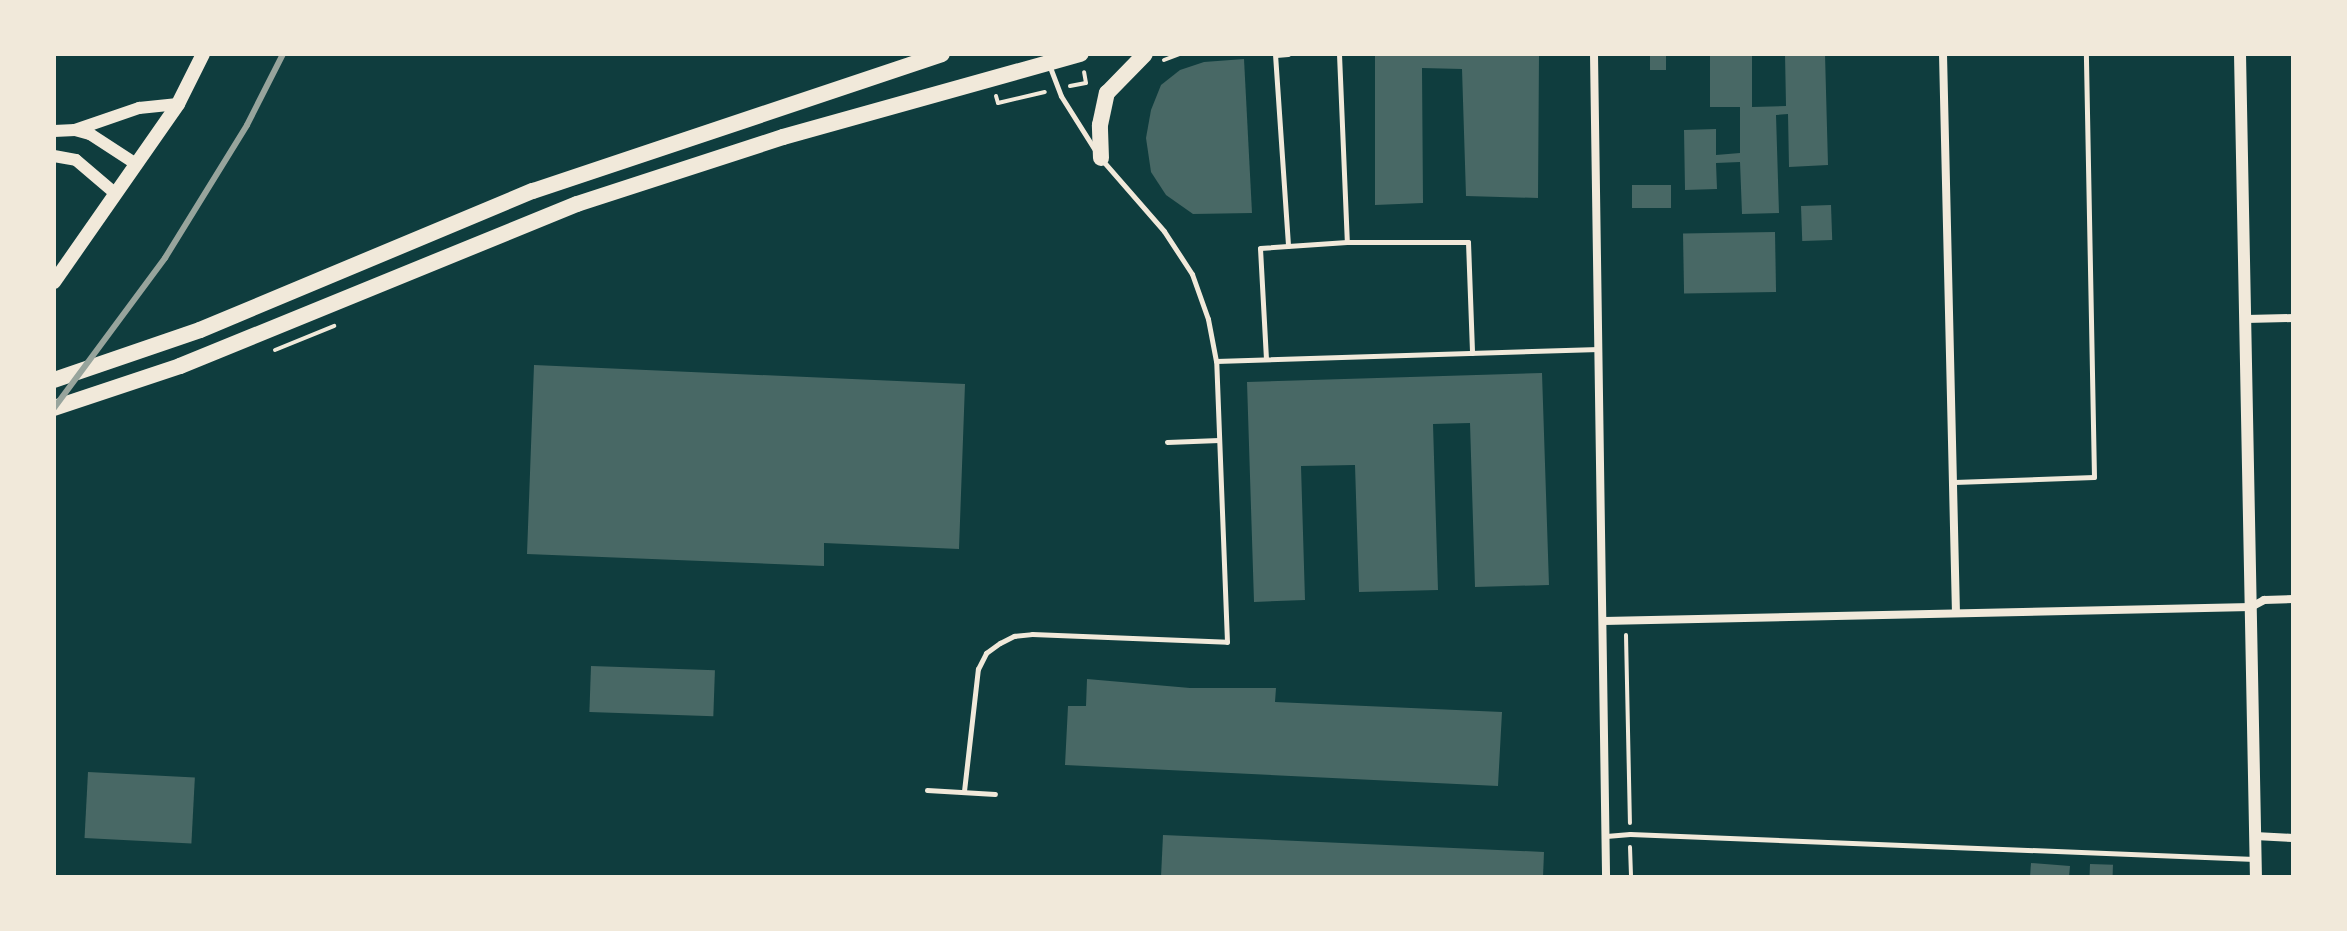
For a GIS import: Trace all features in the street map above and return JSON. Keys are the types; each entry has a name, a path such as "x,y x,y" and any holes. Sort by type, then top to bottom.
{"main road":[{"path":"54,282 178,104 203,54"},
{"path":"54,380 200,330 533,191 942,54"},
{"path":"54,408 180,366 577,204 783,137 1046,59 1081,54"},
{"path":"1101,158 1100,125 1107,93 1145,54"}],"street":[{"path":"1594,54 1606,877"},
{"path":"1943,54 1956,613"},
{"path":"2240,54 2256,877"},
{"path":"54,131 75,130 139,108 178,104"},
{"path":"75,130 95,137 136,164"},
{"path":"54,156 76,160 116,194"},
{"path":"2246,319 2293,318"},
{"path":"1604,621 2251,607 2264,600 2293,599"},
{"path":"2255,836 2293,838"}],"lane":[{"path":"1288,54 1276,54 1288,246"},
{"path":"1339,54 1347,242"},
{"path":"1953,482 2094,477 2086,54"},
{"path":"964,791 978,669 986,653 1000,643 1014,636 1032,634 1227,642 1216,361 1208,319 1192,274 1164,231 1101,158 1061,96 1046,59"},
{"path":"1266,359 1260,248 1347,242 1468,242 1472,353"},
{"path":"1216,361 1600,349"},
{"path":"1167,442 1219,440"},
{"path":"927,790 995,794"},
{"path":"1605,836 1630,834 2256,859"}],"path":[{"path":"982,103 997,99"},
{"path":"270,352 342,323"},
{"path":"1626,621 1631,877"}],"building":[{"path":"1375,54 1539,54 1538,198 1466,196 1462,69 1422,68 1423,203 1375,205"},
{"path":"1650,54 1666,54 1666,70 1650,70"},
{"path":"1710,54 1752,54 1752,107 1786,106 1785,54 1825,54 1828,165 1789,167 1788,114 1776,115 1779,213 1742,214 1740,162 1716,163 1717,189 1685,190 1684,130 1716,129 1716,155 1740,153 1740,107 1710,107"},
{"path":"1244,59 1252,213 1193,214 1166,195 1151,172 1146,138 1151,110 1161,85 1180,70 1204,62"},
{"path":"1632,185 1671,185 1671,208 1632,208"},
{"path":"1831,205 1832,240 1802,241 1801,206"},
{"path":"1775,232 1776,292 1684,294 1683,234"},
{"path":"534,365 965,384 959,549 824,543 824,566 527,554"},
{"path":"1542,373 1549,585 1475,587 1470,423 1433,424 1438,590 1359,592 1355,465 1301,466 1305,600 1254,602 1247,382"},
{"path":"591,666 715,670 713,716 589,712"},
{"path":"1087,679 1190,688 1276,688 1275,702 1502,712 1498,786 1065,765 1068,706 1086,706"},
{"path":"88,772 195,778 191,844 85,838"},
{"path":"1163,835 1544,852 1543,877 1161,877"},
{"path":"2031,863 2070,866 2069,877 2030,877"},
{"path":"2090,864 2113,865 2113,877 2090,877"}],"railway":[{"path":"54,408 165,258 247,125 283,54"}]}
